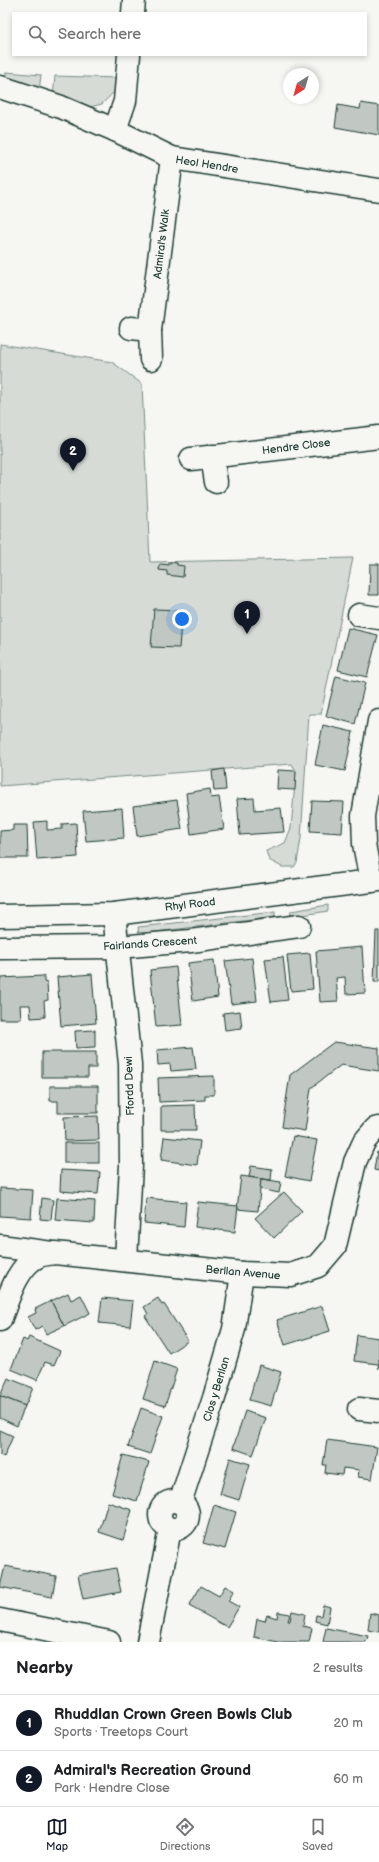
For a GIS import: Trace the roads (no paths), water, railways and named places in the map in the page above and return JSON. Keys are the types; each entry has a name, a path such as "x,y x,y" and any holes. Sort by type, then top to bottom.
{"street":[{"path":"133,12 134,0"},
{"path":"115,130 125,101 129,56"},
{"name":"Heol Hendre","path":"0,87 61,107 115,130 172,158 379,190"},
{"name":"Admiral's Walk","path":"151,359 140,329 172,158"},
{"name":"Hendre Close","path":"216,482 202,457 379,437"},
{"path":"375,881 364,844 363,816 379,721"},
{"name":"Rhyl Road","path":"0,916 114,914 375,881"},
{"name":"Ffordd Dewi","path":"114,914 130,1064 131,1165 126,1260"},
{"name":"Fairlands Crescent","path":"0,948 118,947 191,941 299,926"},
{"name":"Berllan Avenue","path":"55,1253 242,1273 290,1275 318,1266 335,1246 355,1162 364,1142 375,1129 379,1128"},
{"path":"0,1246 55,1253"},
{"path":"0,1320 13,1288 25,1267 38,1256 55,1253"},
{"name":"Clos y Berllan","path":"148,1642 170,1529 179,1529 186,1522 188,1514 187,1509 180,1503 214,1398 234,1329 242,1273"},
{"path":"0,1620 109,1642"}],"place":[{"name":"Admiral's Recreation Ground","path":"73,471"},
{"name":"Rhuddlan Crown Green Bowls Club","path":"247,634"}]}
